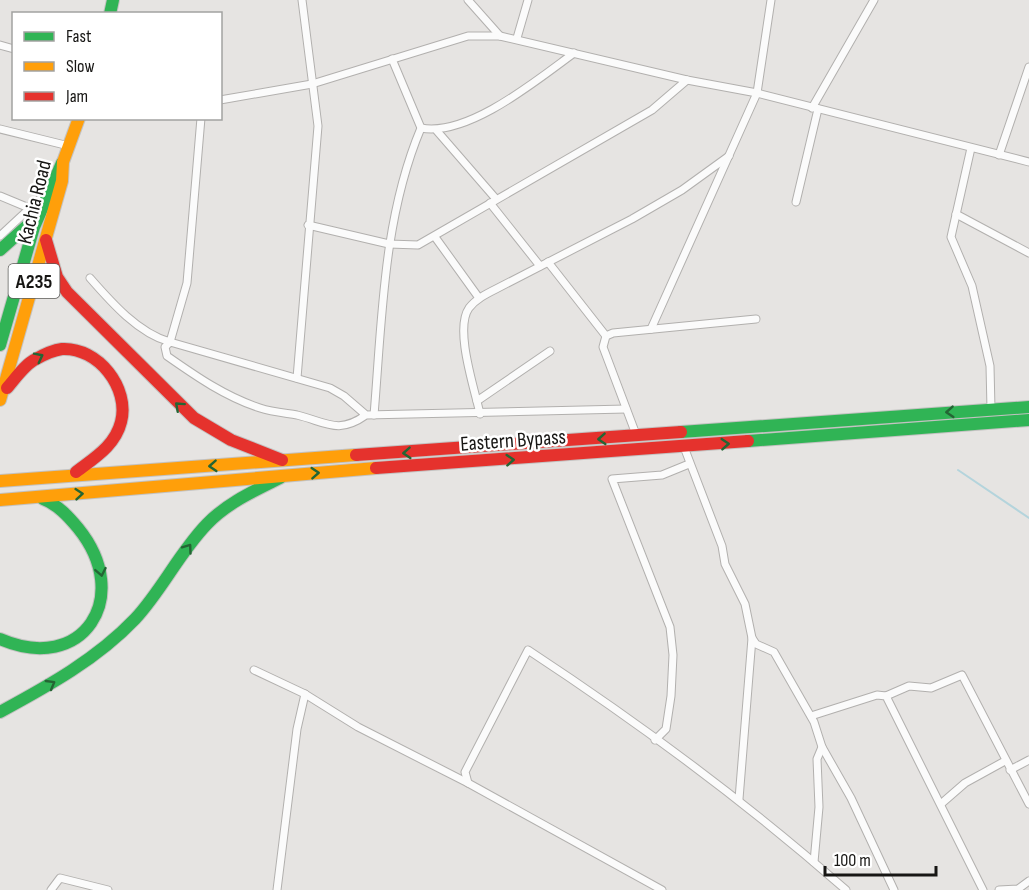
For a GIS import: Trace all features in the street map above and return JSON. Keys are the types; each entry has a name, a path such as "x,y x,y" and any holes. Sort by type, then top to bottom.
{"highway":[{"name":"Kachia Road","path":"0,400 62,181 63,162 78,120"},
{"name":"A235","path":"0,345 34,212 48,192 63,162"},
{"path":"0,249 34,212"},
{"path":"46,240 57,277 67,292 178,406 210,429 286,461"},
{"path":"0,400 20,370 51,351 80,351 108,366 118,381 123,397 119,426 104,453 92,464 70,475"},
{"name":"Eastern Bypass","path":"0,481 637,437 1029,407"},
{"name":"Eastern Bypass","path":"0,500 284,475 1029,420"},
{"path":"0,712 89,660 122,632 153,598 192,542 220,512 284,475"},
{"path":"0,639 26,650 57,648 80,634 97,612 102,598 100,565 93,549 63,511 53,503 39,498"}],"street":[{"path":"297,378 318,126 302,0"},
{"path":"468,0 500,36"},
{"path":"517,38 528,0"},
{"path":"651,329 757,93 771,0"},
{"path":"796,202 815,108 874,0"},
{"path":"222,100 312,84 468,36 500,36 517,38 687,80 757,93 1029,162"},
{"path":"422,128 437,131 490,109 521,91 574,53"},
{"path":"370,415 389,244 413,148 422,128 392,59"},
{"path":"999,155 1029,67"},
{"path":"308,225 389,244 418,245 652,110 687,80"},
{"path":"201,120 187,283 170,342 165,347 167,356 227,395 261,408 299,416 338,428 370,415 626,409"},
{"path":"0,129 69,146"},
{"path":"437,131 544,264 606,336"},
{"path":"971,148 951,237 972,286 990,366 991,409"},
{"path":"480,414 464,332 464,317 479,298 682,190 729,156"},
{"path":"0,196 34,212 0,236"},
{"path":"956,214 1029,253"},
{"path":"435,237 479,298"},
{"path":"90,278 140,327 158,339 330,388 370,415"},
{"path":"606,336 651,329 756,319"},
{"path":"606,336 603,347 637,437"},
{"path":"477,401 550,351"},
{"path":"684,447 722,546 725,564 745,604 752,638 739,799"},
{"path":"655,740 666,729 671,696 673,655 670,627 612,479 662,475 689,464"},
{"path":"752,638 756,644 774,652 811,716 822,747 851,798 894,890"},
{"path":"468,783 465,771 528,650 597,695 655,740 739,799 846,890"},
{"path":"255,670 305,694 358,727 581,843 662,890"},
{"path":"811,716 877,695 886,696 909,686 931,688 962,675 1029,804"},
{"path":"277,890 297,729 305,694"},
{"path":"886,696 942,803 983,890"},
{"path":"814,862 819,807 817,759 822,747"},
{"path":"1010,770 1029,760"},
{"path":"942,803 965,783 1005,761"},
{"path":"51,890 60,878 108,890"},
{"path":"999,890 1018,890 1029,881"}],"waterway":[{"path":"958,470 1029,518"}],"traffic: fast":[{"path":"110,12 113,0"},
{"path":"0,345 34,227 62,163"},
{"path":"0,250 38,216"},
{"path":"681,432 1029,407"},
{"path":"748,441 1029,420"},
{"path":"0,712 54,682 105,647 145,608 207,524 232,504 280,478"},
{"path":"0,639 29,647 55,647 76,638 91,623 100,603 101,580 94,554 70,519 43,499"}],"traffic: slow":[{"path":"0,400 62,181 63,162 78,120"},
{"path":"0,481 356,455"},
{"path":"0,500 376,468"}],"traffic: jam":[{"path":"46,240 57,277 67,292 194,418 231,440 282,460"},
{"path":"7,388 32,361 62,349 75,350 88,355 108,372 121,396 123,409 121,422 109,445 76,472"},
{"path":"356,455 681,432"},
{"path":"376,468 748,441"}]}
